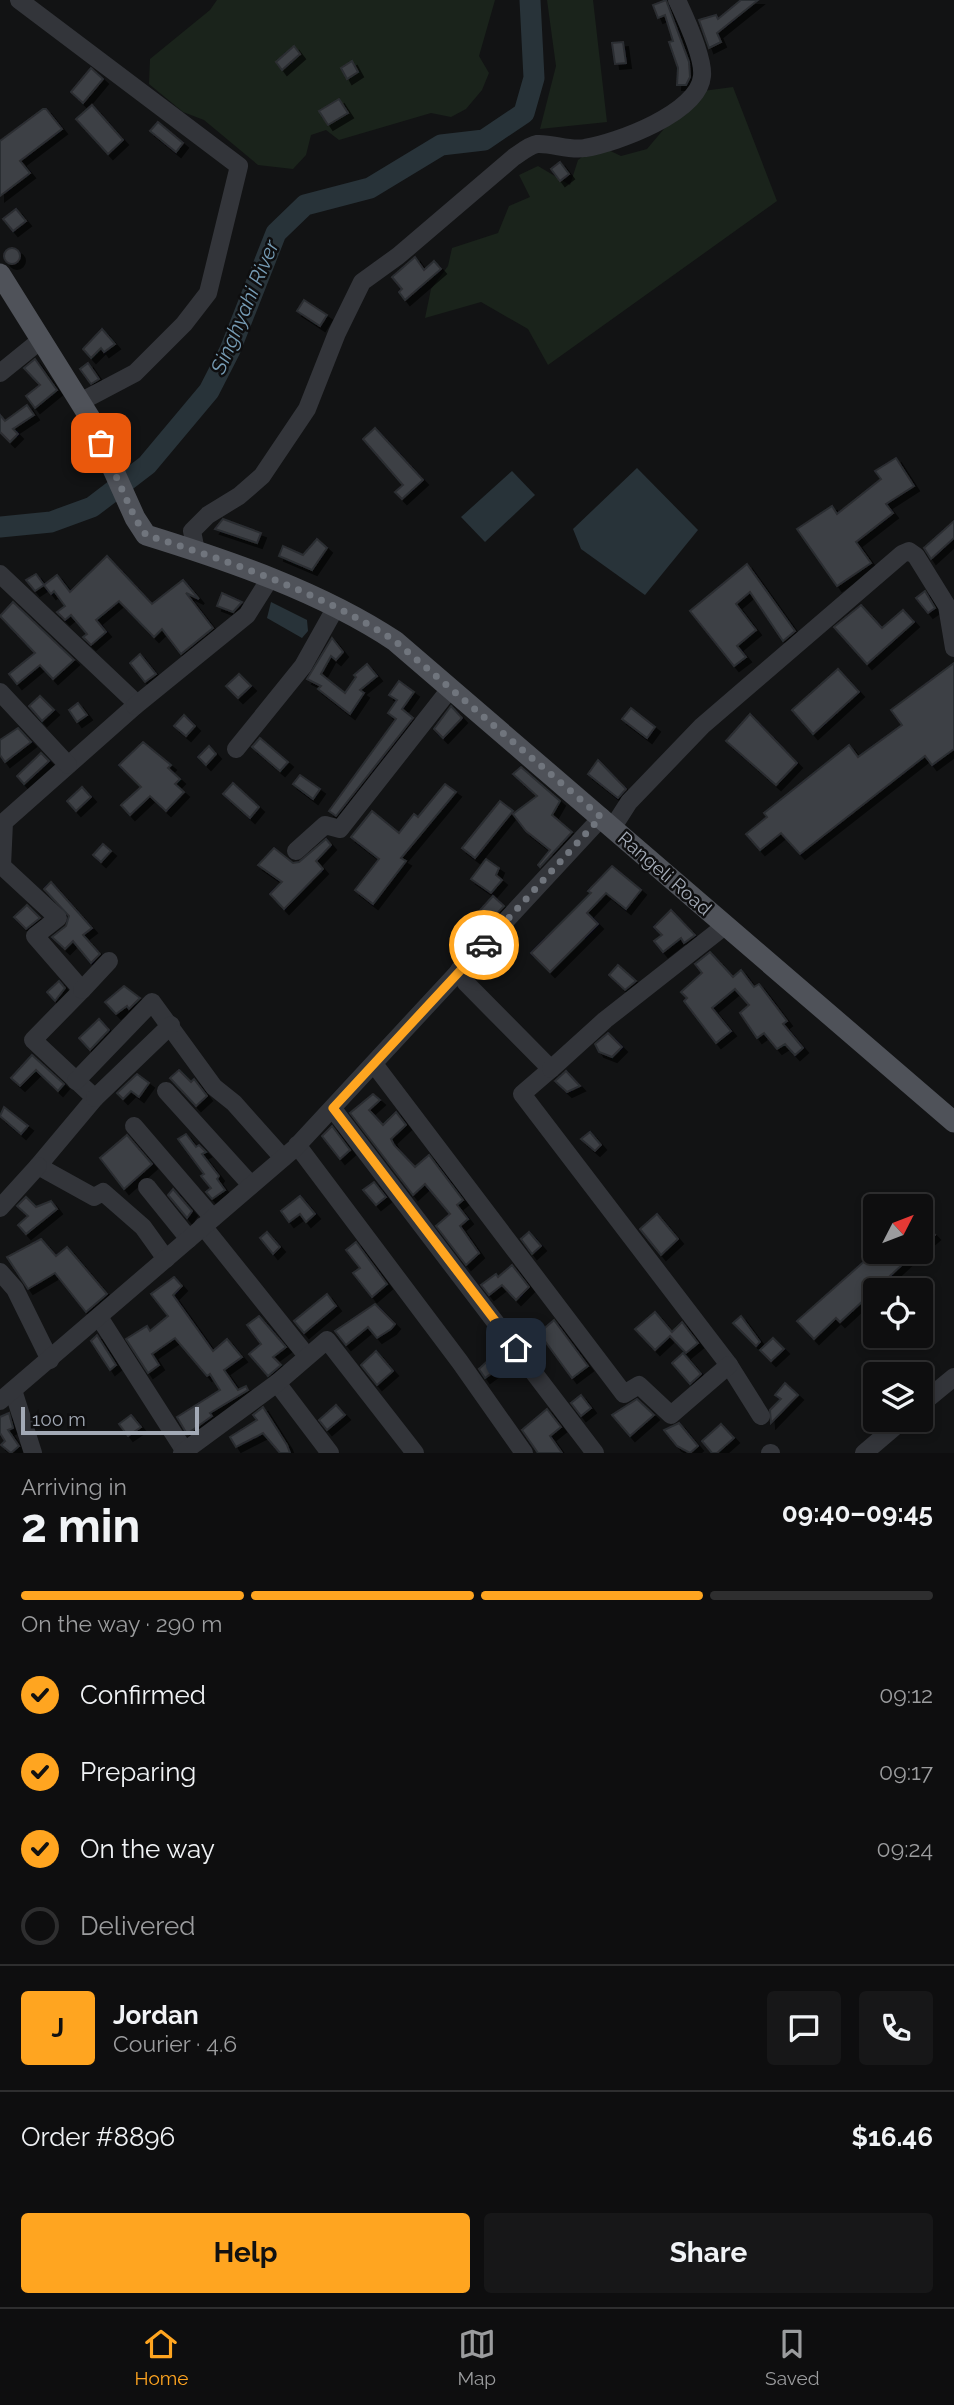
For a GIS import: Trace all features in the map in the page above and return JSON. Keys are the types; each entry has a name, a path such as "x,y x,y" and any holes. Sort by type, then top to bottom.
{"main road":[{"name":"Rangeli Road","path":"0,274 85,410 135,518 146,535 196,551 336,607 358,617 395,641 954,1122"}],"street":[{"path":"19,0 239,166 208,293 184,324 135,373 85,410"},
{"path":"196,551 192,531 208,515 239,496 262,476 307,408 337,333 362,282 525,150 536,144 583,149 621,139 659,124 695,92 702,76 691,29 677,0"},
{"path":"0,373 42,339"},
{"path":"33,1453 7,1395 297,1145 374,1065 459,970 702,726 902,554 909,551 916,556 947,606 954,648"},
{"path":"0,574 134,701 135,706"},
{"path":"82,990 35,936 58,918 2,866 4,822 135,706 247,615 269,580"},
{"path":"236,749 303,666 336,607"},
{"path":"296,851 325,825 340,829 450,689"},
{"path":"0,692 68,765"},
{"path":"726,925 604,1020 522,1094 729,1365 761,1416"},
{"path":"95,1098 33,1040 109,961"},
{"path":"459,970 466,984 551,1069"},
{"path":"76,1081 152,1002 214,1087 234,1103 283,1158"},
{"path":"0,1208 95,1098 171,1025"},
{"path":"374,1065 624,1394 639,1385 671,1415 729,1365"},
{"path":"166,1091 251,1185"},
{"path":"333,1108 595,1453"},
{"path":"134,1126 202,1228 307,1356"},
{"path":"297,1145 460,1362 524,1453"},
{"path":"38,1166 94,1197 103,1192 143,1227 166,1259"},
{"path":"148,1187 202,1228"},
{"path":"0,1272 15,1289 50,1360"},
{"path":"99,1317 184,1452 277,1383 327,1339 415,1453"},
{"path":"933,1394 954,1377"},
{"path":"277,1383 330,1453"},
{"path":"864,1453 889,1432"}],"shaded area":[{"path":"217,0 495,0 479,56 489,73 482,90 466,109 451,117 431,113 339,140 326,130 311,135 306,155 293,169 258,165 204,120 183,112 149,84 150,59 210,10"},
{"path":"547,0 593,0 607,122 540,129 556,66"},
{"path":"733,87 777,201 548,365 528,329 481,302 425,318 431,289 448,266 452,248 498,233 509,206 530,197 519,175 538,166 570,185 578,160 598,145 621,156 647,149 695,92"},
{"path":"637,468 698,530 645,595 581,549 573,529"},
{"path":"512,471 535,495 485,542 461,517"},
{"path":"271,602 307,620 308,631 302,638 267,618"}],"building":[{"path":"666,0 689,62 690,77 686,85 677,85 678,68 669,42 673,41 665,15 658,18 653,5"},
{"path":"741,0 758,0 717,33 721,42 709,48 699,20 716,15 718,19"},
{"path":"623,42 626,63 615,64 612,43"},
{"path":"294,46 300,54 282,70 276,62"},
{"path":"352,61 358,72 347,79 341,68"},
{"path":"91,68 103,79 83,103 71,92"},
{"path":"339,99 348,113 328,125 319,111"},
{"path":"92,105 123,140 108,154 76,119"},
{"path":"46,109 62,129 20,161 30,173 0,196 0,141"},
{"path":"158,122 183,143 176,152 150,131"},
{"path":"560,162 569,174 560,181 551,169"},
{"path":"16,209 26,221 13,231 3,219"},
{"path":"12,248 18,250 18,262 12,264 6,262 4,256 6,250"},
{"path":"415,257 424,270 434,261 441,269 405,300 399,292 402,289 392,277"},
{"path":"304,300 327,315 320,326 297,311"},
{"path":"102,329 115,344 104,352 101,348 91,358 83,349"},
{"path":"35,359 57,390 35,408 26,396 40,385 24,368"},
{"path":"88,363 99,379 91,384 80,369"},
{"path":"27,405 34,415 13,429 18,434 10,442 0,432 0,415 5,421"},
{"path":"375,428 423,480 402,499 395,492 403,485 363,439"},
{"path":"896,458 914,486 886,504 893,513 856,542 871,563 837,586 797,529 832,506 837,514 881,479 875,471"},
{"path":"223,519 261,533 257,543 215,529"},
{"path":"954,521 954,538 931,559 924,548"},
{"path":"317,539 327,548 312,570 279,556 283,546 303,555"},
{"path":"107,556 152,604 183,580 199,599 186,593 213,628 181,654 162,629 154,637 119,601 96,620 106,632 91,645 83,637 87,634 71,615 65,620 57,612 65,606 54,591 51,594 44,585 57,575 70,592"},
{"path":"747,564 795,631 783,641 750,592 736,604 756,630 737,646 746,657 734,666 690,611"},
{"path":"36,574 44,585 35,591 26,580"},
{"path":"925,591 935,608 928,613 916,598"},
{"path":"222,593 242,602 233,612 217,606"},
{"path":"13,602 74,660 53,679 40,665 17,684 9,674 35,653 0,616"},
{"path":"861,605 882,628 903,610 914,622 867,664 834,627"},
{"path":"332,638 343,652 336,660 331,656 321,674 345,693 356,677 354,675 367,664 377,676 360,690 364,693 350,714 318,689 321,686 307,679"},
{"path":"140,654 156,674 145,682 130,663"},
{"path":"954,663 954,749 932,765 925,756 800,854 781,833 760,850 746,834 767,817 764,813 849,745 858,757 902,725 891,710"},
{"path":"838,669 859,692 813,734 792,710"},
{"path":"239,674 251,686 238,698 226,686"},
{"path":"399,681 414,692 402,709 413,718 336,816 329,811 396,719 388,713 397,700 389,695"},
{"path":"40,696 54,710 42,721 29,706"},
{"path":"78,703 87,715 77,722 69,710"},
{"path":"451,706 462,718 443,738 434,729"},
{"path":"631,708 655,727 647,738 622,719"},
{"path":"750,714 797,763 776,785 726,741"},
{"path":"184,715 195,726 186,736 174,726"},
{"path":"18,728 31,742 5,762 0,755 0,740"},
{"path":"260,738 288,762 280,771 252,747"},
{"path":"143,742 171,765 168,768 180,779 175,784 184,792 166,811 150,796 130,815 121,805 141,787 119,765"},
{"path":"209,746 216,754 206,765 198,757"},
{"path":"41,753 49,761 24,784 17,776"},
{"path":"598,760 626,789 618,798 588,774"},
{"path":"521,767 560,801 552,815 572,832 540,867 538,865 550,850 526,831 513,814 537,796 513,774"},
{"path":"300,775 320,789 313,799 293,784"},
{"path":"233,783 259,807 250,818 223,794"},
{"path":"445,784 456,792 401,858 406,861 373,904 355,890 379,859 351,837 372,811 399,833 414,814 418,817"},
{"path":"82,787 91,797 76,811 67,801"},
{"path":"500,801 513,811 475,858 462,848"},
{"path":"326,839 331,845 316,861 323,869 284,909 270,894 282,882 258,865 274,848 293,863 299,862"},
{"path":"103,844 111,851 101,862 93,855"},
{"path":"486,859 499,868 496,875 502,880 491,893 471,879"},
{"path":"612,866 641,890 626,909 606,893 587,913 598,924 550,972 531,953 591,893 588,891"},
{"path":"51,882 92,928 83,935 100,954 91,963 73,941 65,949 52,937 66,926 69,916 44,889"},
{"path":"493,896 504,906 485,926 474,917"},
{"path":"27,905 40,918 26,929 14,917"},
{"path":"671,910 695,935 684,943 681,938 663,952 654,941 662,935 654,927"},
{"path":"710,952 733,977 741,970 754,987 759,984 787,1021 783,1024 803,1048 795,1055 785,1044 777,1049 764,1033 757,1038 740,1013 749,1005 735,989 712,1008 731,1031 716,1043 684,1001 687,998 681,992 702,973 695,964"},
{"path":"618,965 636,981 625,990 609,975"},
{"path":"59,981 65,988 55,1001 47,992"},
{"path":"124,986 140,998 129,1009 127,1006 116,1014 105,1002"},
{"path":"99,1019 109,1030 90,1050 79,1038"},
{"path":"608,1033 622,1047 612,1057 599,1052 595,1044"},
{"path":"32,1055 64,1084 58,1091 36,1070 20,1086 11,1078"},
{"path":"179,1070 191,1082 194,1079 207,1096 196,1106 170,1078"},
{"path":"566,1071 580,1086 567,1092 555,1081"},
{"path":"137,1074 149,1083 139,1097 131,1091 123,1099 117,1093"},
{"path":"373,1094 380,1100 369,1110 383,1125 396,1112 406,1125 391,1139 394,1145 415,1167 429,1155 463,1200 457,1205 468,1219 460,1226 479,1253 466,1265 436,1226 450,1214 425,1184 413,1195 350,1113"},
{"path":"4,1107 28,1126 21,1134 0,1116"},
{"path":"332,1126 350,1150 340,1159 322,1136"},
{"path":"590,1132 601,1145 595,1151 581,1139"},
{"path":"186,1134 196,1147 199,1145 206,1152 202,1154 219,1176 217,1179 225,1190 212,1199 206,1192 211,1188 201,1176 204,1174 178,1139"},
{"path":"127,1135 152,1164 124,1189 100,1158"},
{"path":"374,1182 386,1197 376,1205 363,1190"},
{"path":"173,1189 192,1211 187,1218 168,1195"},
{"path":"300,1196 315,1214 306,1222 300,1214 289,1222 281,1211"},
{"path":"26,1197 36,1207 51,1201 57,1209 26,1234 18,1225 28,1216 17,1206"},
{"path":"657,1214 678,1239 661,1255 640,1229"},
{"path":"267,1232 280,1247 273,1254 260,1238"},
{"path":"529,1232 541,1246 532,1254 521,1239"},
{"path":"41,1239 56,1256 67,1247 107,1294 86,1312 55,1273 28,1289 7,1257"},
{"path":"356,1242 387,1284 372,1297 353,1273 360,1268 346,1250"},
{"path":"863,1263 903,1264 888,1278 863,1278 863,1301 840,1322 836,1318 814,1339 797,1321"},
{"path":"512,1265 529,1287 516,1300 502,1285 489,1295 481,1285 496,1274 498,1277"},
{"path":"174,1277 182,1286 173,1295 213,1351 227,1339 242,1357 224,1370 238,1390 246,1386 248,1390 210,1413 212,1416 187,1434 177,1417 220,1390 210,1374 207,1376 175,1338 152,1354 159,1365 148,1373 126,1339 147,1326 150,1331 168,1316 151,1294"},
{"path":"327,1294 336,1306 304,1333 294,1321"},
{"path":"375,1304 395,1324 377,1338 368,1327 346,1345 335,1331"},
{"path":"655,1312 672,1332 682,1322 698,1343 686,1353 670,1336 655,1350 635,1329"},
{"path":"259,1316 286,1347 273,1357 281,1365 268,1376 249,1354 261,1344 247,1325"},
{"path":"741,1316 760,1342 756,1346 733,1323"},
{"path":"554,1320 588,1366 572,1378 539,1333"},
{"path":"97,1335 116,1365 110,1370 91,1341"},
{"path":"773,1338 784,1349 771,1361 760,1350"},
{"path":"498,1345 510,1360 485,1378 479,1369 492,1357 489,1353"},
{"path":"376,1351 393,1371 377,1385 361,1365"},
{"path":"683,1353 701,1374 690,1384 672,1363"},
{"path":"785,1383 798,1395 771,1423 770,1410 781,1399 775,1395"},
{"path":"581,1395 591,1408 581,1416 571,1403"},
{"path":"637,1399 654,1415 630,1436 612,1415"},
{"path":"336,1405 345,1415 327,1430 319,1420"},
{"path":"263,1407 290,1453 280,1453 263,1433 236,1447 230,1437 257,1420 253,1415"},
{"path":"547,1409 561,1427 550,1436 562,1453 538,1453 522,1430"},
{"path":"9,1413 13,1428 8,1430 19,1446 11,1453 1,1445 5,1441 0,1433 0,1417"},
{"path":"131,1415 141,1427 128,1436 119,1424"},
{"path":"679,1423 698,1446 690,1453 677,1446 664,1430"},
{"path":"721,1424 734,1438 717,1453 712,1453 702,1441"}],"waterway":[{"name":"Singhyahi River","path":"0,527 51,522 92,507 147,465 209,391 230,350 276,233 305,205 370,188 441,145 484,140 524,113 534,78 530,0"}],"way so far":[{"path":"101,443 135,518 146,535 201,551 358,617 395,641 601,817 484,945"}],"route":[{"path":"484,945 333,1108 516,1348"}]}
